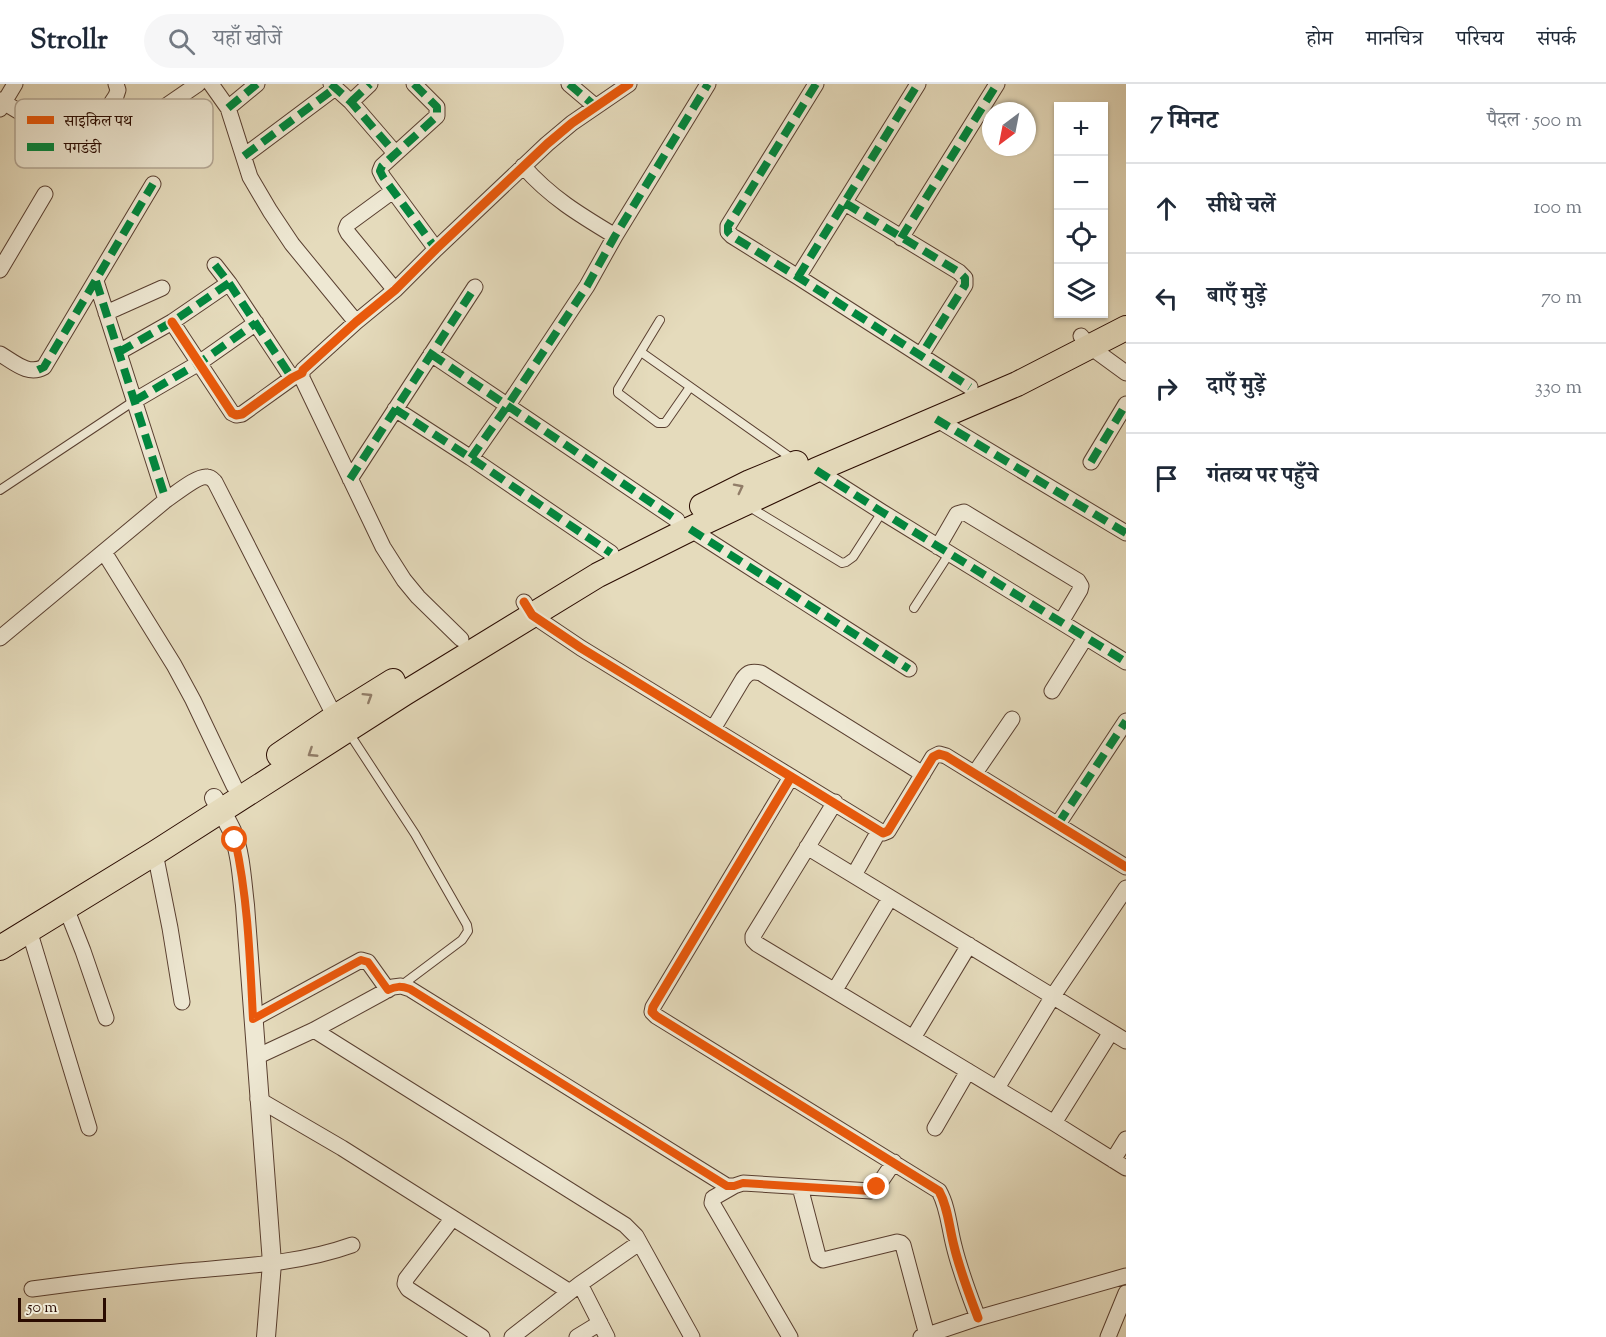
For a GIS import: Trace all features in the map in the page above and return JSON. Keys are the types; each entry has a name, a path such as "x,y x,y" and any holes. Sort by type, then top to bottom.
{"highway":[{"path":"0,931 223,798 341,724 462,639 598,575 750,482 807,466 936,419 1017,384 1126,312"},
{"path":"341,724 405,693 611,553 683,524 745,504 807,466 877,429 1017,367 1126,328"},
{"path":"0,948 155,853 223,798"}],"street":[{"path":"15,84 1,104 15,112"},
{"path":"114,99 118,90 116,84"},
{"path":"176,99 198,84"},
{"path":"211,84 228,108 250,177 270,211 292,244 356,322"},
{"path":"228,108 257,84"},
{"path":"351,102 370,84"},
{"path":"414,84 436,107 437,116 395,153 380,171 436,249"},
{"path":"569,84 595,106"},
{"path":"172,322 232,412 236,415 242,414 297,375 395,290 523,166 572,123 629,84"},
{"path":"471,458 587,286 708,84"},
{"path":"816,84 728,226 728,232 970,387"},
{"path":"798,277 918,84"},
{"path":"901,238 997,84"},
{"path":"244,156 334,86 395,153"},
{"path":"523,166 553,196 576,213 615,236"},
{"path":"0,354 29,371 44,367 153,184"},
{"path":"393,191 348,224 346,229 395,290"},
{"path":"0,270 45,194"},
{"path":"845,203 959,272 965,278 965,285 921,355"},
{"path":"215,265 256,323 297,375 302,378 383,547 404,580 418,597 462,639"},
{"path":"96,280 166,500"},
{"path":"119,352 172,322 229,283"},
{"path":"350,479 475,287"},
{"path":"106,313 162,288"},
{"path":"134,401 199,363 256,323"},
{"path":"1085,341 1126,373"},
{"path":"431,354 683,524 909,669"},
{"path":"1091,462 1126,404"},
{"path":"395,409 611,553"},
{"path":"936,419 1126,533"},
{"path":"807,466 1126,662"},
{"path":"0,638 166,500 202,476 209,477 216,482 341,724"},
{"path":"944,550 957,514 963,513 1078,581 1081,586 1061,622"},
{"path":"105,552 193,700 223,798 241,868 272,1263 266,1337"},
{"path":"528,609 581,648 883,833 888,831 933,758 939,754 946,756 1126,867"},
{"path":"1052,691 1085,638"},
{"path":"713,729 743,679 751,672 761,673 923,774"},
{"path":"975,774 1012,718"},
{"path":"1058,824 1126,721"},
{"path":"791,777 652,1012 939,1191 944,1199 953,1244 964,1281 978,1318"},
{"path":"835,802 753,936 753,940 1119,1164 1126,1139"},
{"path":"854,875 879,831"},
{"path":"807,847 1126,1041"},
{"path":"155,853 182,1002"},
{"path":"997,1089 1053,996 1126,888"},
{"path":"835,990 890,898"},
{"path":"66,908 106,1018"},
{"path":"29,930 89,1128"},
{"path":"913,1038 969,945"},
{"path":"253,1019 361,960 368,962 394,988"},
{"path":"256,1057 394,988 410,989 727,1186 734,1186"},
{"path":"314,1030 624,1225 636,1236 692,1337"},
{"path":"1054,1123 1110,1032"},
{"path":"935,1128 968,1071"},
{"path":"258,1098 452,1219 575,1288 603,1330 577,1337"},
{"path":"790,1337 712,1203 713,1198 743,1183 874,1190 894,1162"},
{"path":"800,1187 818,1256 823,1260 897,1242 903,1245 924,1336 978,1318 1126,1276"},
{"path":"452,1219 405,1279 405,1284 408,1289 470,1334"},
{"path":"512,1337 575,1288 639,1243"},
{"path":"32,1289 302,1260 352,1245"},
{"path":"1108,1337 1126,1293"}],"lane":[{"path":"660,320 618,389 618,393 658,423 665,423 690,387"},
{"path":"641,352 807,466"},
{"path":"0,490 134,401"},
{"path":"745,504 842,563 852,557 882,512"},
{"path":"914,608 944,550"},
{"path":"341,724 415,834 467,925 468,931 462,940 394,988"}],"marked path":[{"path":"228,108 257,84"},
{"path":"331,84 351,102 395,153"},
{"path":"351,102 370,84"},
{"path":"414,84 437,107 437,116 382,166 380,171 436,249"},
{"path":"569,84 595,106"},
{"path":"471,458 587,286 708,84"},
{"path":"816,84 728,226 728,232 970,387"},
{"path":"798,277 918,84"},
{"path":"901,238 997,84"},
{"path":"244,156 335,88"},
{"path":"38,370 44,367 153,184"},
{"path":"845,203 959,272 965,278 965,285 921,355"},
{"path":"215,265 292,378"},
{"path":"96,281 166,500"},
{"path":"119,352 172,322 229,283"},
{"path":"350,479 475,287"},
{"path":"134,401 199,363 256,323"},
{"path":"431,354 677,520"},
{"path":"1091,462 1126,404"},
{"path":"395,409 611,553"},
{"path":"936,419 1126,533"},
{"path":"816,470 1126,662"},
{"path":"690,529 909,669"},
{"path":"1058,824 1126,721"}],"cycle path":[{"path":"172,322 232,413 242,414 302,373 356,322 395,290 547,144 572,123 629,84"},
{"path":"524,602 532,615 581,648 883,833 888,831 933,757 939,754 946,756 1126,867"},
{"path":"791,777 652,1012 939,1191 959,1264 978,1318"}],"route":[{"path":"235,840 245,905 253,1019 364,960 368,962 388,990 401,986 410,989 727,1186 743,1183 871,1191 877,1187"}]}
